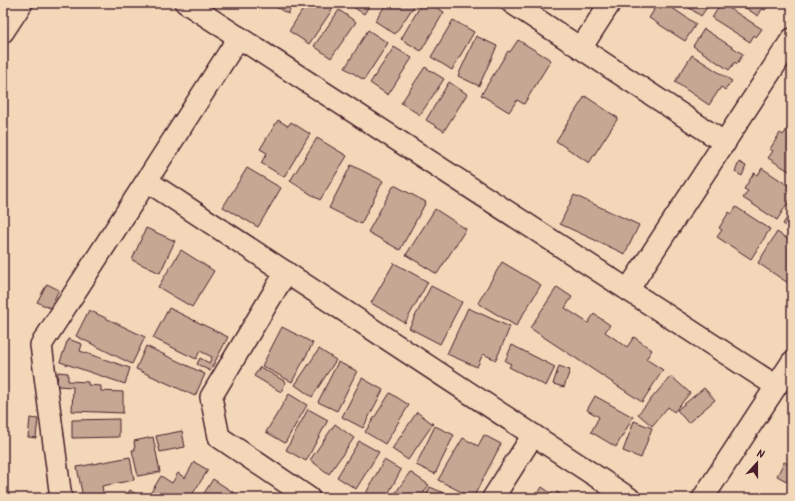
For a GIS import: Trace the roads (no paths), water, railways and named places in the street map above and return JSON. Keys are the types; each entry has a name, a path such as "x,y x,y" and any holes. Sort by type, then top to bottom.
{"street":[{"path":"3,32 22,3"},
{"path":"186,3 776,386"},
{"path":"512,3 724,143"},
{"path":"581,48 610,3"},
{"path":"61,498 41,345 239,37"},
{"path":"628,290 792,39"},
{"path":"146,180 629,498"},
{"path":"286,272 211,397 218,437 309,498"},
{"path":"703,498 792,362"},
{"path":"493,498 533,435"}]}
